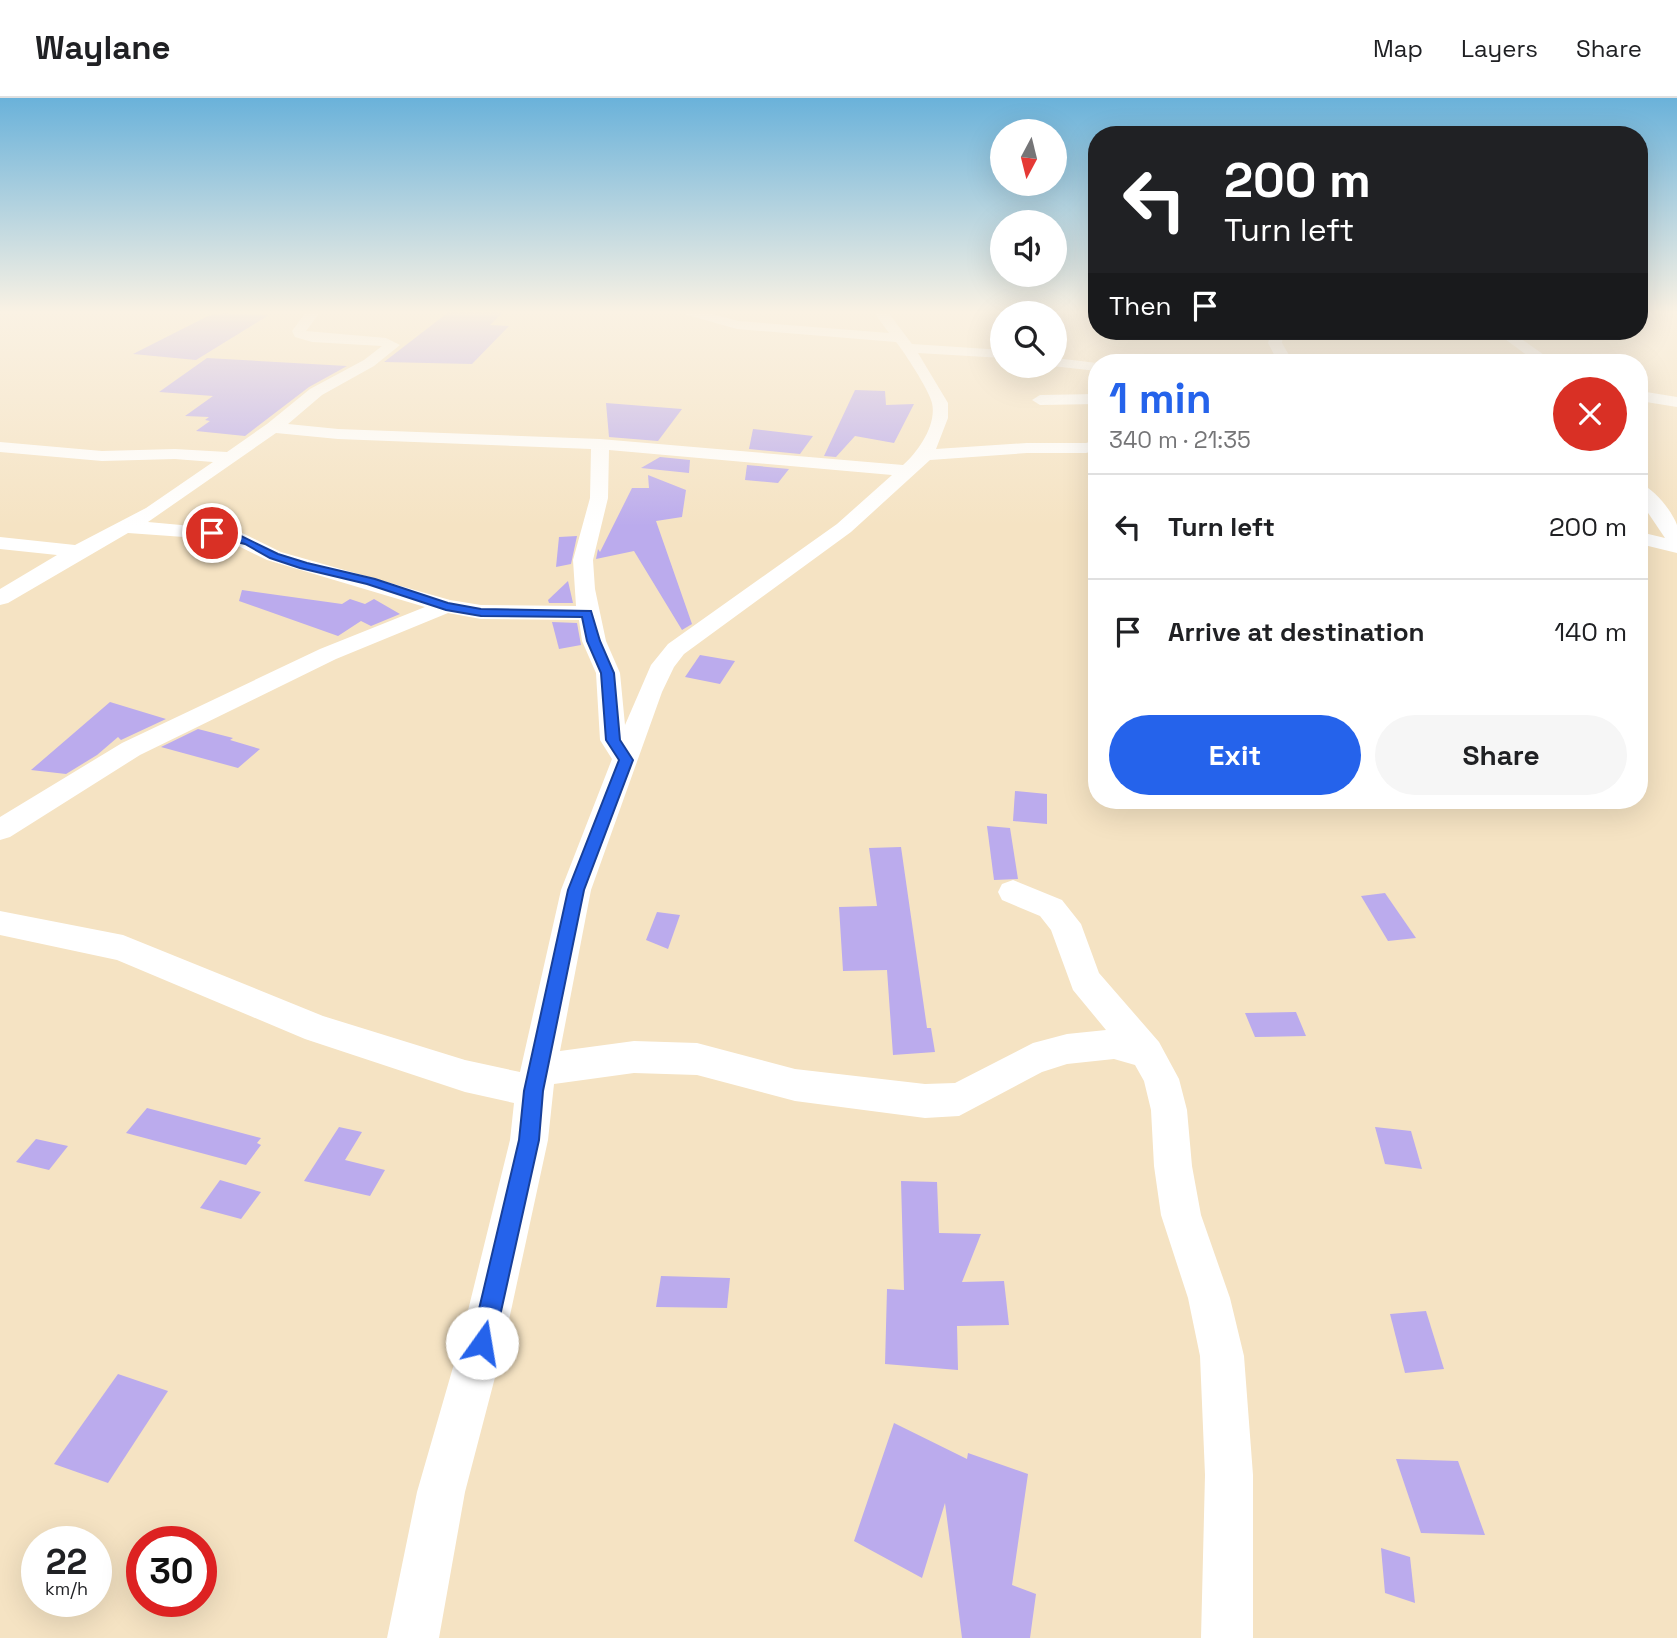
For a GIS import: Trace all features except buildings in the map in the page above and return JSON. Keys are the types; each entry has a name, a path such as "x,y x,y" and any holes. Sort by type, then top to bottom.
{"street":[{"path":"0,598 78,551 153,512 273,428 316,392 333,383"},
{"path":"413,1638 441,1492 482,1343 529,1140 536,1081 576,890 650,692 663,665 677,649 844,528 916,463 940,418 940,402 928,383"},
{"path":"1648,397 1677,401"},
{"path":"1040,400 1088,399"},
{"path":"273,428 381,436 600,444 916,463 1027,448 1088,448"},
{"path":"600,444 599,498 583,560 587,613 594,641 608,673 613,740 626,760"},
{"path":"0,447 102,456 174,453 231,458"},
{"path":"1648,500 1671,530 1675,546 1648,540"},
{"path":"127,527 229,534 284,559 446,606 481,612 587,613"},
{"path":"0,543 78,551"},
{"path":"0,830 131,749 328,654 446,606"},
{"path":"1013,892 1051,908 1065,925 1085,980 1147,1053 1161,1079 1169,1110 1173,1166 1181,1215 1209,1298 1222,1356 1229,1475 1227,1638"},
{"path":"0,923 123,948 317,1029 465,1076 536,1081 634,1057 697,1059 795,1085 925,1101 959,1099 1033,1059 1067,1049 1114,1044 1147,1053"}],"route":[{"path":"212,533 229,534 274,556 304,566 370,582 446,606 481,612 587,613 594,641 608,673 613,740 626,760 576,890 534,1091 529,1140 482,1343"}]}
